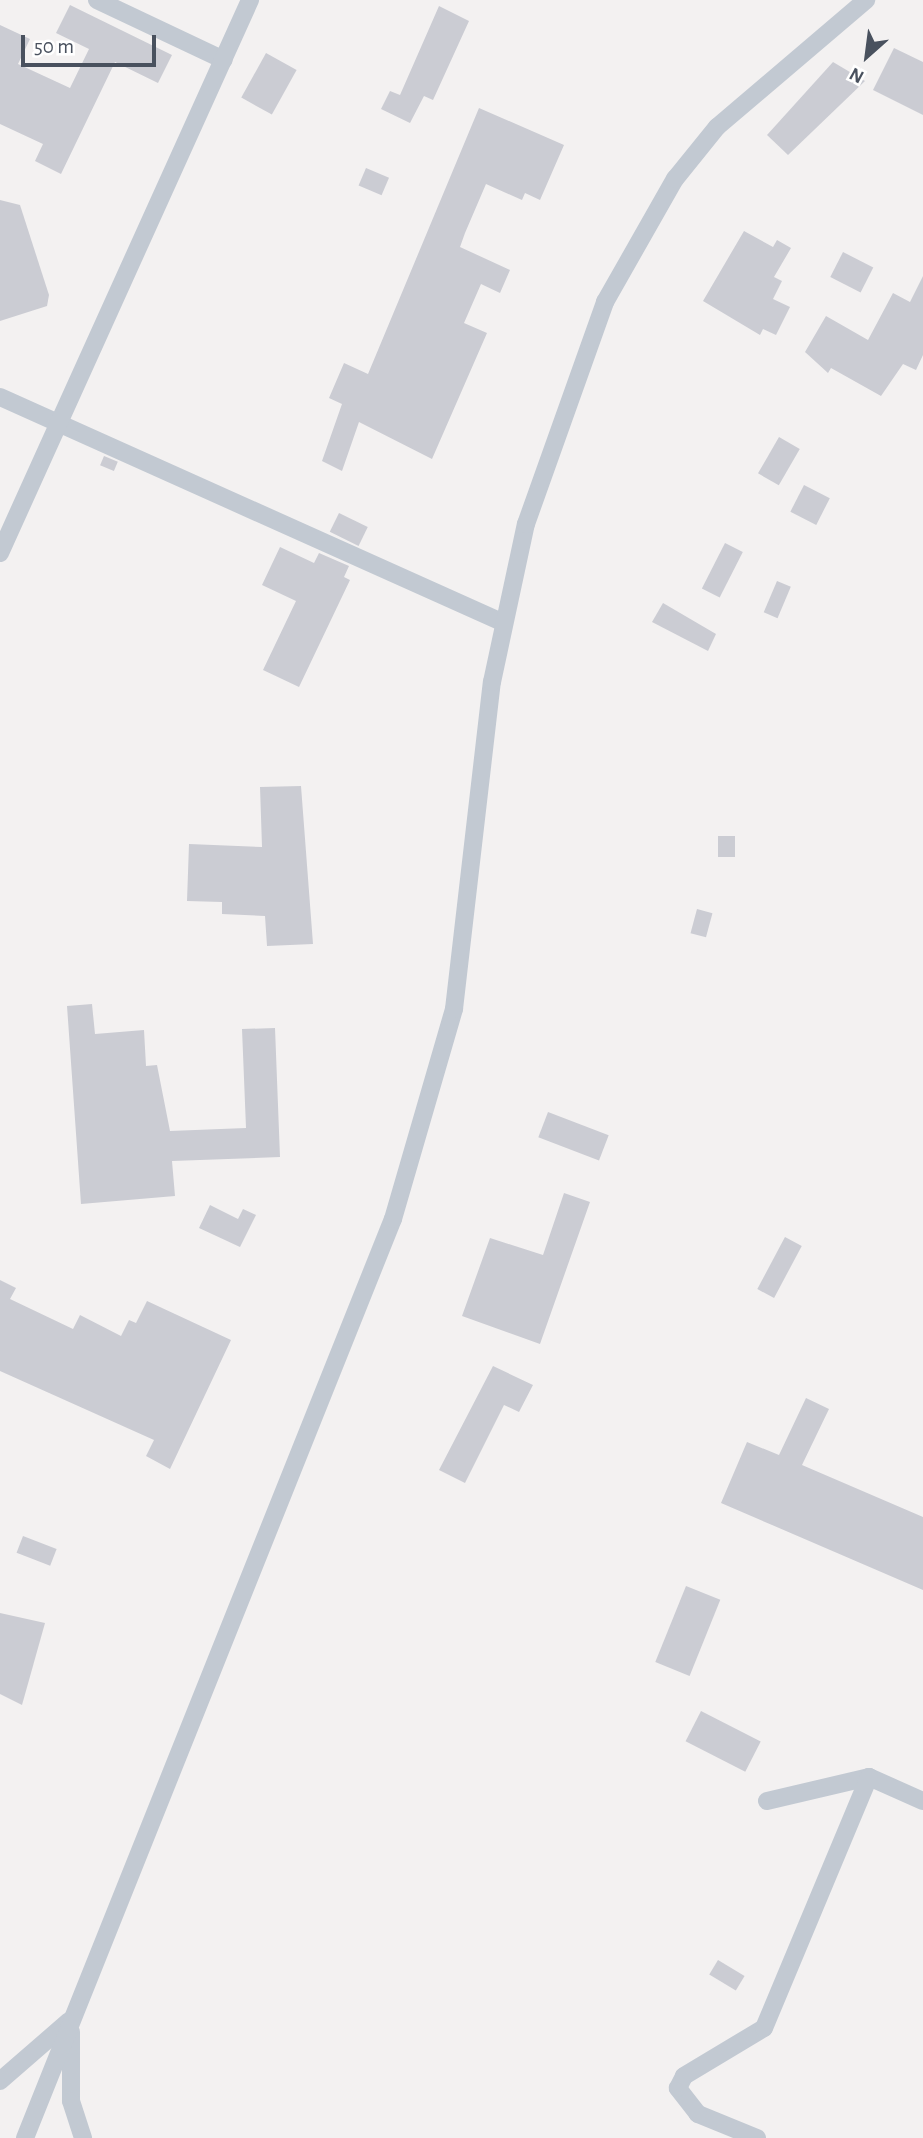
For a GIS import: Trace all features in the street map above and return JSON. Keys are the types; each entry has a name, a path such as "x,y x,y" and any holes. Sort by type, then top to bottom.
{"lane":[{"path":"97,0 224,60"},
{"path":"0,553 250,0"},
{"path":"25,2138 393,1219 454,1009 504,623 549,450 633,247 717,127 866,0"},
{"path":"0,397 504,623"},
{"path":"757,2138 698,2114 678,2088 684,2076 764,2028 869,1777"},
{"path":"767,1801 869,1777 923,1801"},
{"path":"0,2081 71,2018"},
{"path":"71,2018 71,2101 83,2138"}],"building":[{"path":"70,5 172,55 158,83 115,62 61,174 35,161 43,144 0,124 0,25 30,39 18,64 70,88 89,49 56,33"},
{"path":"439,6 469,21 433,100 424,96 410,123 381,109 390,91 400,95"},
{"path":"894,48 923,62 923,115 873,90"},
{"path":"266,53 297,70 272,115 241,98"},
{"path":"833,62 865,81 788,155 767,135"},
{"path":"479,108 564,145 540,200 525,193 522,200 486,184 465,233 460,247 510,270 500,293 481,284 464,323 487,333 432,459 359,422 342,471 322,461 342,404 329,398 344,363 368,374"},
{"path":"366,168 389,178 382,195 359,185"},
{"path":"0,200 20,205 49,295 47,306 0,321"},
{"path":"744,231 773,247 777,240 791,248 774,277 782,281 773,299 790,307 776,335 763,329 760,335 703,301"},
{"path":"843,252 873,267 861,292 830,277"},
{"path":"923,276 923,355 916,370 903,364 881,396 831,368 828,373 805,352 826,316 868,340 893,293 910,302"},
{"path":"779,437 800,449 779,485 758,473"},
{"path":"104,456 118,462 114,471 100,465"},
{"path":"804,485 830,498 816,525 790,512"},
{"path":"339,513 368,527 359,546 330,532"},
{"path":"725,543 743,552 720,598 702,588"},
{"path":"280,547 314,563 319,553 349,566 344,577 350,580 299,687 263,670 296,601 262,585"},
{"path":"777,581 791,587 778,618 764,612"},
{"path":"663,603 716,634 708,651 652,622"},
{"path":"301,786 313,944 267,946 265,916 222,914 222,902 187,901 189,844 262,847 260,787"},
{"path":"718,836 735,836 735,857 718,857"},
{"path":"697,909 712,913 706,937 691,933"},
{"path":"92,1004 95,1034 144,1030 146,1066 157,1065 170,1131 246,1128 242,1029 275,1028 280,1157 172,1161 175,1196 81,1204 67,1006"},
{"path":"548,1112 609,1135 599,1161 538,1137"},
{"path":"564,1193 590,1202 540,1344 462,1316 490,1238 543,1255"},
{"path":"210,1205 238,1219 243,1209 256,1215 240,1247 199,1228"},
{"path":"785,1237 802,1246 774,1298 757,1289"},
{"path":"0,1280 16,1288 10,1299 73,1329 80,1315 121,1336 129,1320 136,1323 147,1301 231,1340 170,1469 146,1456 154,1440 0,1371"},
{"path":"493,1366 533,1385 519,1412 504,1405 465,1483 439,1470"},
{"path":"806,1398 829,1409 802,1465 923,1517 923,1590 721,1503 747,1442 779,1455"},
{"path":"23,1536 57,1549 50,1566 17,1553"},
{"path":"686,1586 720,1600 690,1676 655,1662"},
{"path":"0,1613 45,1623 22,1705 0,1694"},
{"path":"701,1711 761,1741 745,1772 686,1741"},
{"path":"718,1960 745,1976 736,1991 709,1975"}]}
